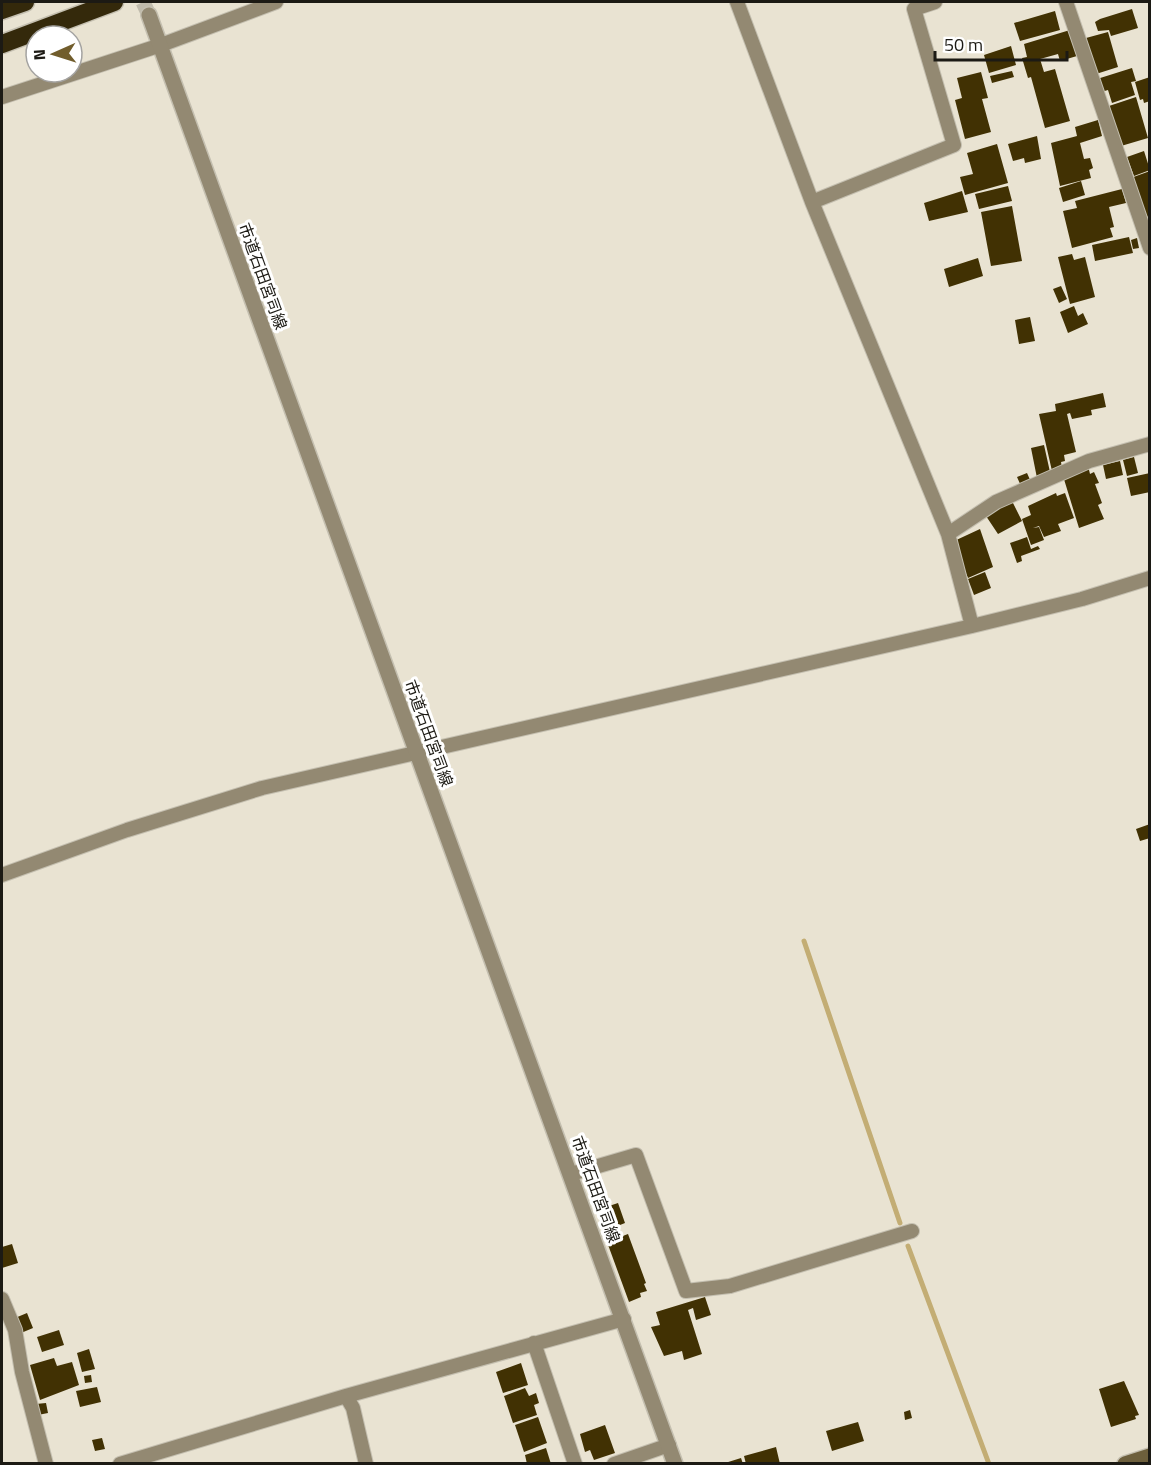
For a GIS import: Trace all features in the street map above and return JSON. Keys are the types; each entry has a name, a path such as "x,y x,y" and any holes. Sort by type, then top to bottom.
{"highway":[{"path":"2,10 25,2"},
{"path":"2,44 114,2"}],"main road":[{"path":"1125,1464 1149,1456"}],"street":[{"path":"2,97 160,45 276,2"},
{"path":"738,2 812,202 948,534 972,626"},
{"path":"812,202 954,145 914,9 935,2"},
{"path":"1066,2 1145,225 1149,248"},
{"name":"市道石田宮司線","path":"149,15 675,1464"},
{"path":"948,534 996,502 1078,465 1149,444"},
{"path":"2,875 127,831 262,788 972,626 1082,599 1149,578"},
{"path":"571,1174 636,1155 686,1291 730,1286 912,1231"},
{"path":"2,1299 8,1332 22,1372 46,1464"},
{"path":"120,1464 346,1396 624,1319"},
{"path":"534,1343 575,1464"},
{"path":"346,1396 352,1408 366,1464"},
{"path":"614,1464 669,1445"}],"building":[{"path":"1132,9 1138,28 1111,36 1109,30 1098,31 1095,22"},
{"path":"1055,11 1060,30 1020,41 1014,23"},
{"path":"1070,30 1077,56 1060,61 1058,54 1040,59 1044,72 1055,69 1070,121 1045,128 1031,77 1028,78 1022,58 1027,57 1024,44"},
{"path":"1108,32 1118,67 1096,74 1086,38"},
{"path":"1011,46 1016,65 989,73 984,55"},
{"path":"1132,68 1136,81 1131,82 1135,95 1112,103 1108,90 1101,92 1097,79"},
{"path":"1012,71 1014,77 992,83 990,76"},
{"path":"981,72 988,98 982,99 991,132 965,139 955,100 962,98 957,78"},
{"path":"1150,77 1150,101 1144,103 1143,99 1140,100 1135,82"},
{"path":"1136,97 1148,138 1121,146 1109,106"},
{"path":"1098,120 1102,136 1080,143 1084,159 1090,158 1093,168 1089,170 1091,178 1060,186 1051,143 1077,136 1075,127"},
{"path":"1037,136 1041,159 1025,163 1024,158 1013,161 1008,144"},
{"path":"997,144 1008,183 965,195 960,177 973,174 967,153"},
{"path":"1144,151 1150,170 1134,176 1127,157"},
{"path":"1150,171 1150,216 1146,217 1128,179"},
{"path":"1081,181 1085,195 1063,202 1059,188"},
{"path":"1008,186 1012,201 979,209 975,194"},
{"path":"1122,189 1126,203 1109,207 1114,227 1110,228 1113,237 1072,248 1063,211 1077,208 1075,201"},
{"path":"962,191 968,212 929,221 924,203"},
{"path":"1012,206 1022,261 991,266 981,212"},
{"path":"1129,237 1133,253 1095,261 1092,245"},
{"path":"1137,238 1139,248 1133,249 1131,240"},
{"path":"1072,254 1074,260 1085,257 1095,297 1070,304 1058,257"},
{"path":"978,258 983,276 949,287 944,269"},
{"path":"1061,286 1067,299 1059,303 1053,289"},
{"path":"1074,306 1078,316 1083,313 1088,324 1068,333 1060,312"},
{"path":"1030,317 1035,341 1019,344 1015,320"},
{"path":"1103,393 1106,407 1091,410 1092,415 1072,419 1070,413 1067,414 1076,452 1064,455 1065,461 1061,462 1062,468 1052,471 1039,414 1056,411 1055,404"},
{"path":"1044,445 1050,472 1037,478 1031,448"},
{"path":"1134,457 1138,473 1127,476 1123,460"},
{"path":"1120,461 1123,475 1106,479 1103,465"},
{"path":"1088,466 1090,474 1094,472 1099,483 1095,484 1102,503 1098,505 1104,519 1079,528 1063,476"},
{"path":"1027,473 1031,482 1021,486 1017,477"},
{"path":"1150,473 1150,492 1131,496 1127,478"},
{"path":"1056,493 1057,496 1065,493 1074,518 1058,524 1061,531 1044,537 1039,526 1033,528 1039,527 1044,540 1031,545 1022,519 1031,515 1028,506"},
{"path":"1012,501 1022,521 998,534 986,516"},
{"path":"980,529 993,567 968,578 952,542"},
{"path":"1027,537 1031,549 1038,546 1040,549 1021,556 1022,561 1017,563 1010,543"},
{"path":"985,572 991,588 974,595 968,579"},
{"path":"1150,824 1150,838 1140,841 1136,829"},
{"path":"618,1203 625,1223 605,1231 599,1216 605,1213 603,1208"},
{"path":"628,1234 647,1291 640,1293 641,1297 629,1302 607,1242"},
{"path":"12,1244 18,1263 2,1268 2,1247"},
{"path":"705,1297 711,1315 696,1320 693,1308 688,1310 702,1354 684,1360 682,1351 664,1356 651,1327 660,1325 656,1312"},
{"path":"27,1313 33,1328 21,1333 15,1318"},
{"path":"59,1330 64,1345 42,1352 37,1337"},
{"path":"89,1349 95,1369 82,1372 77,1353"},
{"path":"54,1358 57,1366 72,1362 79,1385 40,1400 30,1365"},
{"path":"521,1363 528,1385 503,1393 496,1372"},
{"path":"91,1375 92,1382 85,1383 84,1376"},
{"path":"1124,1381 1139,1415 1135,1416 1136,1419 1111,1427 1099,1389"},
{"path":"97,1387 101,1402 80,1407 76,1391"},
{"path":"525,1388 529,1396 536,1393 539,1403 534,1405 537,1415 513,1423 504,1396"},
{"path":"46,1403 48,1413 38,1415 36,1404"},
{"path":"910,1410 912,1418 905,1420 904,1412"},
{"path":"538,1417 547,1443 524,1452 515,1425"},
{"path":"858,1422 864,1441 832,1451 826,1431"},
{"path":"605,1425 615,1453 594,1460 590,1450 585,1452 580,1434"},
{"path":"102,1438 105,1449 95,1451 92,1440"},
{"path":"776,1447 780,1464 746,1464 744,1456"},
{"path":"546,1448 551,1464 527,1464 525,1455"},
{"path":"741,1458 743,1464 725,1464 725,1463"}],"waterway":[{"path":"804,941 900,1223"},
{"path":"908,1246 989,1464"}],"tunnel":[{"path":"143,2 149,15"}]}
